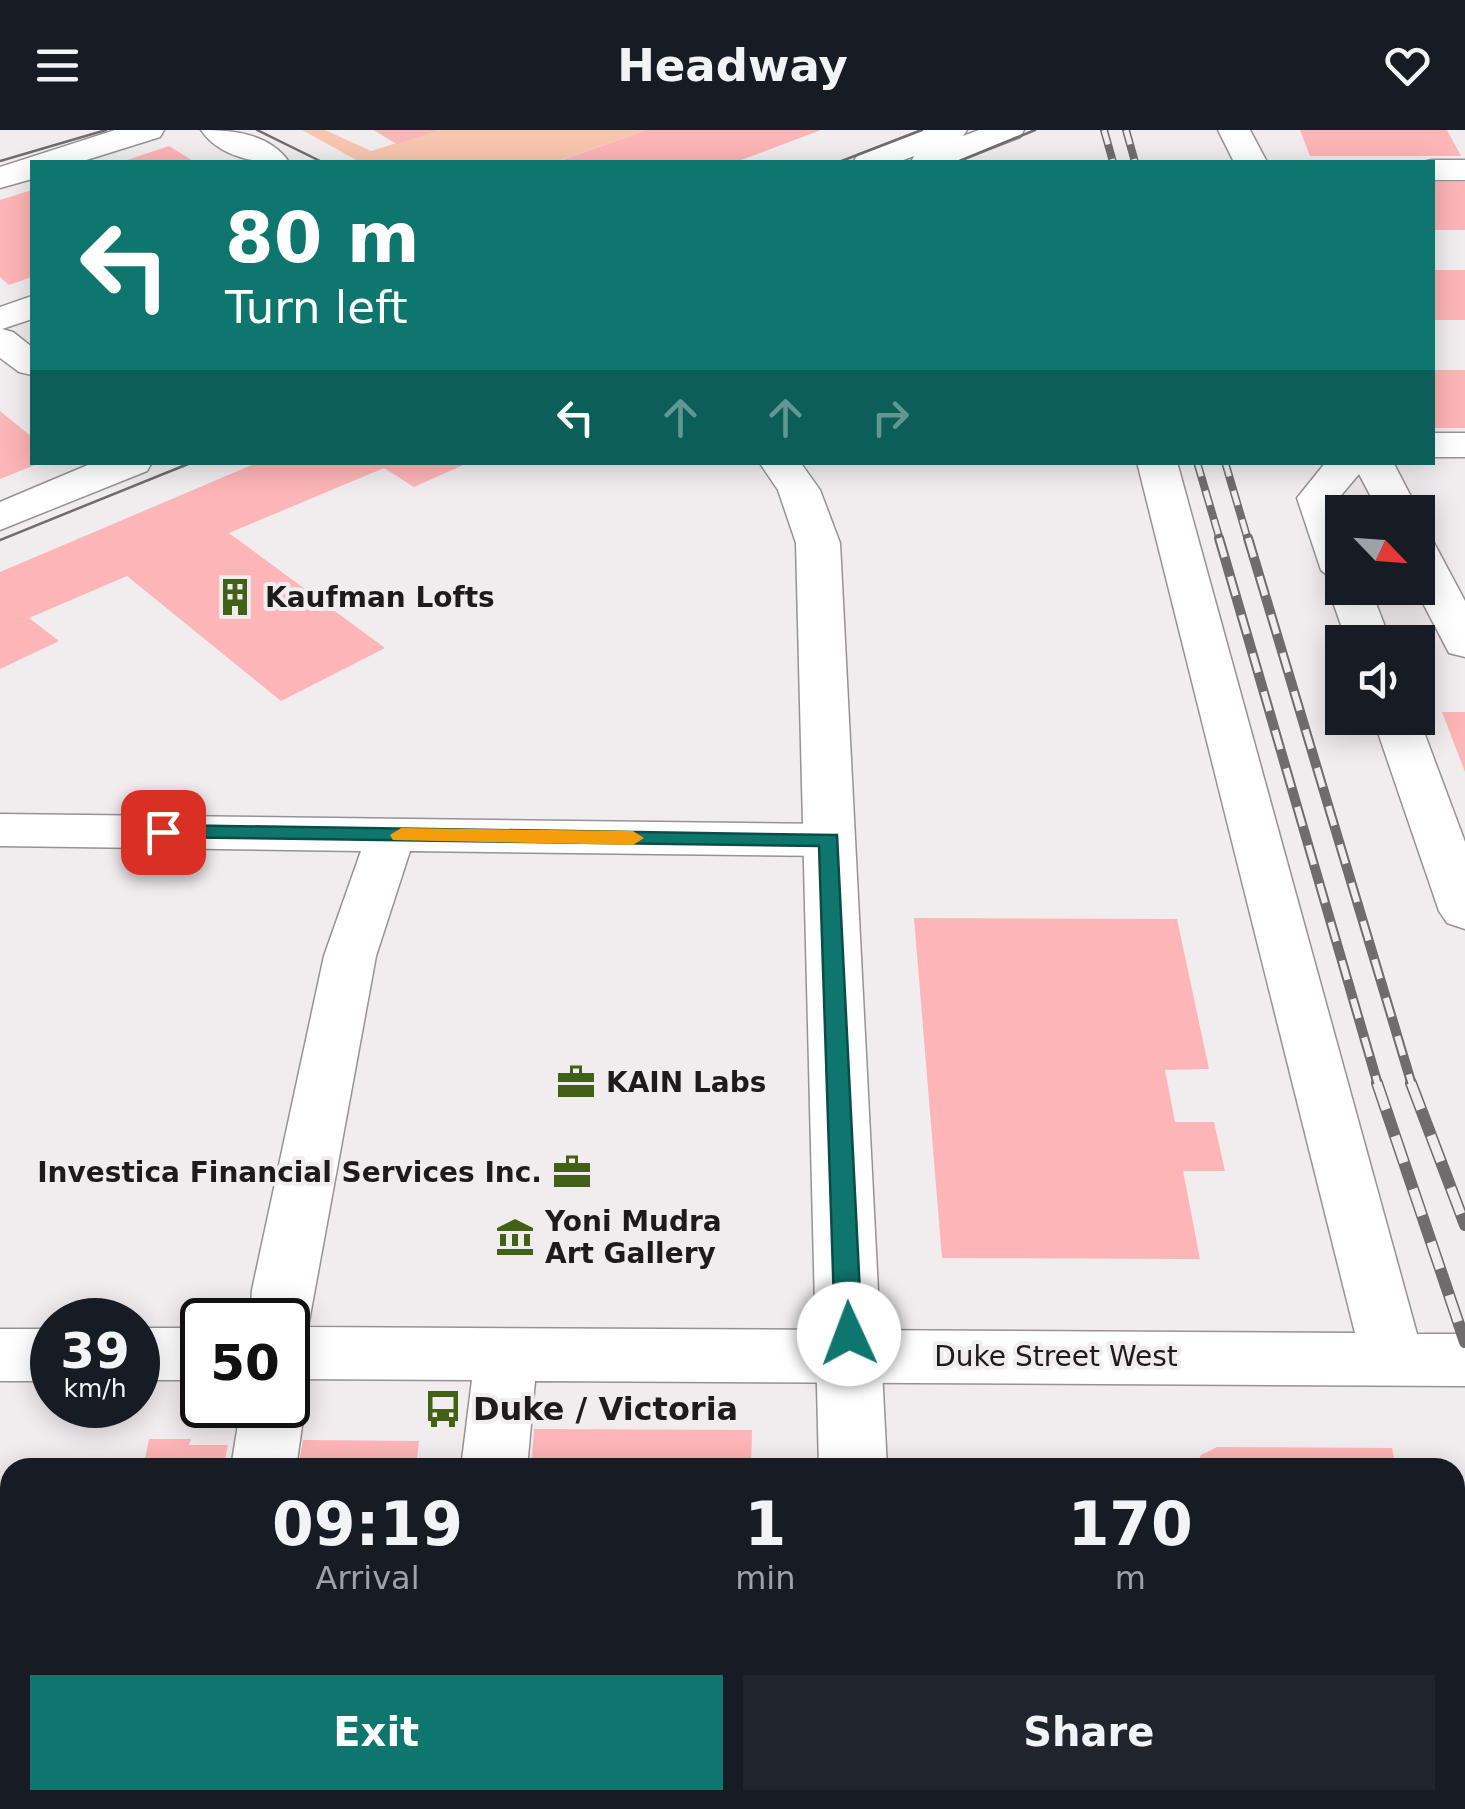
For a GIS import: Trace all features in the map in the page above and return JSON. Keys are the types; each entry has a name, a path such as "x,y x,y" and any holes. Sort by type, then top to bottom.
{"main road":[{"path":"54,160 148,130"},
{"path":"217,130 269,160"},
{"path":"875,160 951,130"},
{"path":"932,160 1008,130"},
{"path":"0,178 30,169"},
{"path":"0,517 125,465"},
{"path":"781,465 799,490 818,542 854,1458"}],"street":[{"path":"1234,130 1250,160"},
{"path":"1435,170 1465,170"},
{"path":"0,319 30,308"},
{"path":"0,340 30,362"},
{"path":"1435,445 1465,445"},
{"path":"1159,465 1393,1359"},
{"path":"1325,523 1316,498 1345,465"},
{"path":"1375,465 1390,495"},
{"path":"1435,584 1465,644"},
{"path":"1402,735 1465,911"},
{"path":"0,830 829,840"},
{"path":"282,1298 350,956 391,835"},
{"name":"Duke Street West","path":"310,1353 1465,1360"},
{"path":"495,1458 506,1354"},
{"path":"0,1355 30,1355"},
{"path":"265,1458 270,1428"}],"shaded area":[{"path":"302,130 325,130 371,151 439,130 646,130 562,160 356,160"}],"building":[{"path":"373,130 437,130 437,131 397,144"},
{"path":"646,130 821,130 741,160 563,160"},
{"path":"1300,130 1447,130 1461,156 1310,156"},
{"path":"169,146 192,160 127,160"},
{"path":"1435,182 1465,182 1465,230 1435,230"},
{"path":"30,191 30,278 9,285 0,277 0,200"},
{"path":"1435,270 1465,270 1465,320 1435,320"},
{"path":"1435,370 1465,370 1465,428 1435,428"},
{"path":"0,411 30,435 30,465 35,465 0,479"},
{"name":"Kaufman Lofts","path":"252,465 463,465 414,487 384,468 229,533 385,648 281,701 127,576 29,618 59,641 0,669 0,572"},
{"path":"1442,712 1465,712 1465,772"},
{"path":"914,918 1177,919 1209,1069 1165,1070 1175,1122 1214,1122 1225,1171 1183,1171 1200,1259 942,1258"},
{"path":"534,1429 752,1430 751,1458 532,1458"},
{"path":"149,1439 191,1439 189,1445 228,1445 225,1458 145,1458"},
{"path":"303,1440 419,1441 417,1458 300,1458"},
{"path":"1217,1447 1392,1448 1394,1458 1200,1458"}],"tram line":[{"path":"0,161 106,130"},
{"path":"257,130 318,160"},
{"path":"844,160 922,130"},
{"path":"962,160 1035,130"},
{"path":"0,540 186,465"}],"railway":[{"path":"1104,130 1112,160"},
{"path":"1126,130 1134,160"},
{"path":"1198,465 1220,540"},
{"path":"1226,465 1248,540"},
{"path":"1219,538 1378,1085"},
{"path":"1248,538 1412,1085"},
{"path":"1377,1083 1465,1342"},
{"path":"1411,1083 1465,1225"}],"slow traffic":[{"path":"401,835 633,838"}],"place":[{"name":"Kaufman Lofts","path":"235,597"},
{"name":"KAIN Labs","path":"576,1082"},
{"name":"Investica Financial Services Inc.","path":"572,1172"},
{"name":"Yoni Mudra Art Gallery","path":"515,1237"},
{"name":"Duke / Victoria","path":"443,1409"}],"route":[{"path":"163,832 829,840 849,1334"}]}
